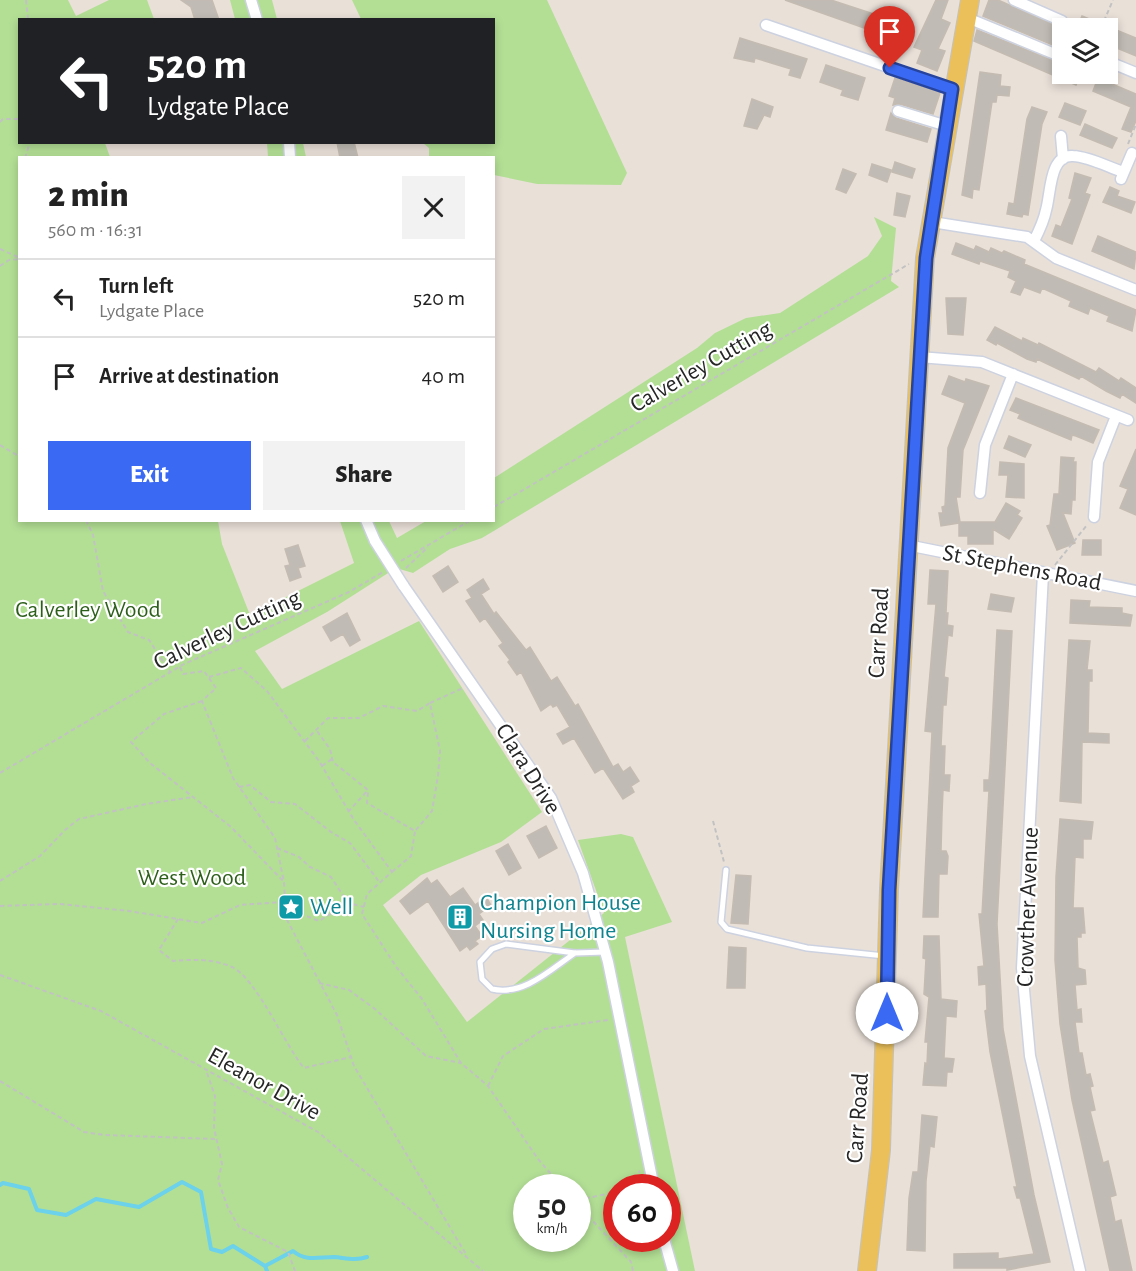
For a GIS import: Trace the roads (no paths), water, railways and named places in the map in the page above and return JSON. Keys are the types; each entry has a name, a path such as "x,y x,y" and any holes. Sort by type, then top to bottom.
{"main road":[{"name":"Carr Road","path":"867,1271 881,1150 887,956 907,545 926,258 952,89 967,9"}],"street":[{"path":"250,0 256,18"},
{"path":"1014,0 1055,18"},
{"path":"967,9 1052,52"},
{"path":"766,25 952,89"},
{"path":"1118,66 1136,73"},
{"path":"898,111 947,126"},
{"path":"1060,136 1063,159"},
{"path":"1034,241 1046,212 1053,176 1063,159 1070,156 1079,157 1122,176 1132,153"},
{"path":"932,222 1020,234 1034,241 1056,258 1136,290"},
{"path":"919,357 966,359 1012,374 1128,420"},
{"path":"981,493 985,445 1012,374"},
{"path":"1094,517 1098,462 1116,416"},
{"name":"Clara Drive","path":"367,522 375,541 551,798 583,873 605,952 652,1174"},
{"name":"St Stephens Road","path":"907,545 1136,591"},
{"name":"Crowther Avenue","path":"1046,574 1022,968 1030,1056 1080,1271"},
{"path":"668,1252 673,1271"}],"lane":[{"path":"726,870 721,922 727,929 807,948 848,954 887,956"},
{"path":"575,953 537,980 518,989 492,989 482,979 479,971 480,962 492,949 506,944 575,953 605,952"}],"waterway":[{"path":"0,1185 3,1183 29,1189 37,1210 66,1215 96,1199 139,1207 182,1182 201,1192 211,1249 222,1252 233,1246 265,1266 267,1271"},
{"path":"265,1266 293,1251 308,1258 367,1257"}],"place":[{"name":"Well","path":"291,907"},
{"name":"Champion House Nursing Home","path":"460,917"}],"park label":[{"name":"Calverley Wood","path":"88,610"},
{"name":"West Wood","path":"192,878"}]}
